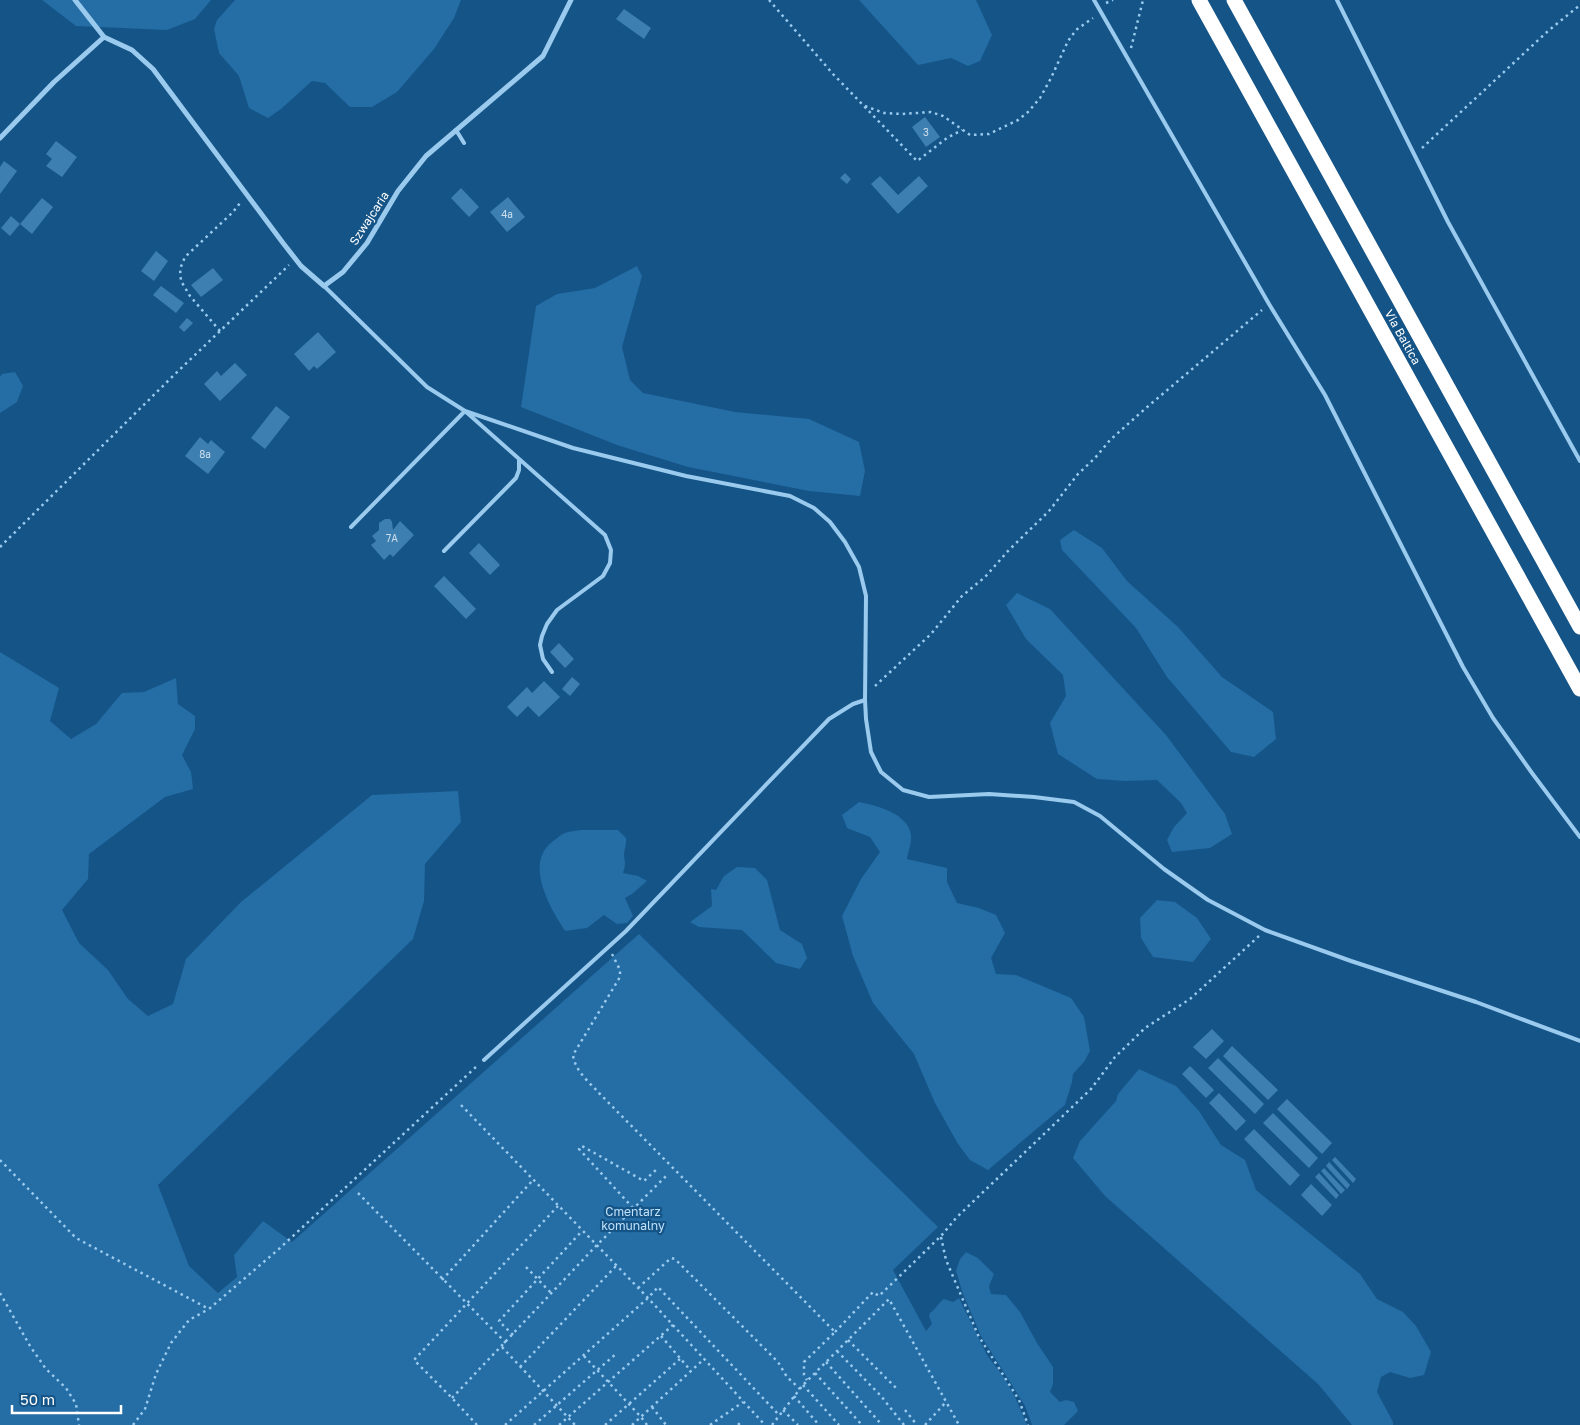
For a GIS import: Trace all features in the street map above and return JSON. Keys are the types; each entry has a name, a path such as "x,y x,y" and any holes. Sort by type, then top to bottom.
{"highway":[{"name":"Via Baltica","path":"1199,0 1580,689"},
{"name":"Via Baltica","path":"1234,0 1580,627"}],"street":[{"path":"75,0 104,37 132,50 153,69 296,259 324,286"},
{"name":"Szwajcaria","path":"324,286 343,272 367,243 398,191 426,156 543,56 571,0"},
{"path":"0,138 54,82 104,37"}],"lane":[{"path":"1094,0 1269,304 1324,395 1459,659 1493,718 1580,837"},
{"path":"1337,0 1448,222 1580,461"},
{"path":"456,130 464,143"},
{"path":"324,286 427,387 464,411 605,535 611,550 610,563 603,576 557,610 547,624 540,645 543,659 552,672"},
{"path":"352,528 464,411"},
{"path":"464,411 573,448 686,476 790,496 814,508 830,522 846,542 859,567 866,596 865,700 871,752 881,772 904,790 929,798 989,794 1034,796 1074,802 1100,816 1164,869 1208,900 1265,930 1351,961 1476,1002 1580,1041"},
{"path":"444,551 516,478 519,470 519,460"},
{"path":"484,1060 609,947 829,719 853,704 865,700"}],"path":[{"path":"769,0 833,74 917,161 946,138 962,130"},
{"path":"1129,62 1143,0"},
{"path":"1413,155 1548,30 1580,5"},
{"path":"865,106 884,113 931,112 943,116 970,135 989,134 1018,120 1028,112 1040,98 1068,41 1076,30 1101,13"},
{"path":"220,331 190,296 181,281 180,269 185,258 233,212 247,194"},
{"path":"0,547 296,259"},
{"path":"865,700 878,683 931,634 962,596 985,578 1008,551 1049,511 1078,474 1096,458 1110,440 1269,304"},
{"path":"807,1380 804,1376 804,1362 873,1292 879,1296 941,1236 956,1218 1091,1088 1115,1057 1145,1028 1162,1015 1190,999 1265,930"},
{"path":"609,947 620,970 620,977 573,1055 574,1062 580,1072 599,1093 834,1332"},
{"path":"133,1425 145,1409 156,1374 171,1343 189,1320 209,1309 280,1248 484,1060"},
{"path":"461,1105 648,1298 765,1425"},
{"path":"633,1208 579,1148 582,1146 644,1181 658,1168"},
{"path":"0,1160 76,1238 209,1309"},
{"path":"452,1398 596,1246 666,1176"},
{"path":"442,1280 533,1180"},
{"path":"358,1192 442,1280 506,1343"},
{"path":"478,1425 414,1360 558,1206"},
{"path":"513,1335 499,1321 582,1231"},
{"path":"941,1236 946,1260 972,1321 989,1354 1019,1400 1028,1425"},
{"path":"638,1288 671,1258 675,1259 778,1362 787,1377 800,1389"},
{"path":"520,1367 616,1266"},
{"path":"526,1267 552,1294"},
{"path":"505,1425 584,1356 658,1287 780,1415"},
{"path":"0,1293 30,1346 46,1369 66,1388 76,1404 79,1425"},
{"path":"772,1425 807,1380 889,1299 959,1425"},
{"path":"559,1425 673,1325"},
{"path":"661,1336 691,1371"},
{"path":"848,1340 896,1388"},
{"path":"502,1347 575,1425"},
{"path":"837,1351 881,1396 904,1425"},
{"path":"534,1425 617,1353"},
{"path":"584,1356 647,1425"},
{"path":"605,1425 680,1359"},
{"path":"632,1425 704,1359"},
{"path":"826,1362 882,1425"},
{"path":"815,1373 862,1425"},
{"path":"803,1385 840,1425"},
{"path":"794,1396 819,1425"},
{"path":"710,1425 743,1402"},
{"path":"924,1425 946,1402"},
{"path":"652,1407 666,1425"},
{"path":"784,1410 798,1425"},
{"path":"905,1410 917,1425"},
{"path":"738,1425 740,1423 742,1425"}],"green space":[{"path":"42,0 211,0 195,19 167,30 76,26"},
{"path":"235,0 461,0 454,18 434,49 397,92 372,107 350,107 325,83 312,81 268,118 249,108 239,76 219,53 214,29 217,20"},
{"path":"859,0 976,0 992,35 980,61 968,66 951,58 918,65"},
{"path":"637,266 642,276 622,347 630,380 643,393 735,412 809,419 859,442 865,471 860,496 809,491 688,467 617,445 521,407 536,306 557,294 595,288"},
{"path":"15,372 23,386 17,402 0,413 0,377 2,374"},
{"path":"1074,530 1102,548 1127,581 1178,627 1222,677 1273,712 1276,739 1254,757 1231,752 1167,677 1136,628 1062,550 1060,540"},
{"path":"1017,593 1050,609 1166,735 1225,814 1232,834 1210,848 1172,852 1167,840 1174,827 1187,813 1181,803 1157,780 1125,781 1097,779 1058,754 1050,723 1066,696 1063,675 1026,639 1006,605"},
{"name":"Cmentarz komunalny","path":"0,652 59,688 50,721 71,739 96,724 122,693 144,692 176,678 178,704 195,716 195,729 182,755 191,772 193,789 165,797 89,854 88,879 62,910 79,943 108,970 128,999 148,1016 173,1004 186,959 241,902 372,795 458,791 461,822 425,864 424,901 413,939 158,1185 189,1266 218,1293 237,1277 234,1255 263,1221 292,1242 639,934 938,1227 893,1270 926,1331 932,1324 929,1316 930,1313 940,1302 944,1299 953,1302 959,1298 987,1355 1005,1379 1015,1397 1027,1425 0,1425"},
{"path":"859,802 882,808 904,821 911,835 907,859 947,868 947,882 957,903 979,908 996,915 1005,933 991,958 996,974 1016,975 1071,998 1084,1017 1090,1051 1084,1062 1073,1074 1065,1105 988,1170 970,1160 958,1144 935,1103 914,1054 873,1003 853,956 842,916 861,879 880,852 870,837 847,828 842,815"},
{"path":"581,830 618,830 626,838 623,873 638,876 647,881 625,898 633,916 627,923 617,924 604,915 587,928 565,931 547,899 540,874 540,862 544,851 563,834"},
{"path":"737,867 755,868 767,880 780,930 802,944 807,958 800,969 776,963 742,930 699,927 690,922 712,906 711,889 716,890 724,876"},
{"path":"1157,900 1175,902 1197,918 1211,939 1193,962 1153,957 1141,938 1140,918"},
{"path":"1139,1069 1176,1086 1199,1111 1221,1145 1245,1160 1256,1190 1360,1274 1377,1299 1403,1312 1416,1326 1431,1352 1424,1375 1410,1378 1390,1372 1381,1377 1377,1392 1393,1425 1352,1425 1318,1384 1105,1196 1073,1158 1080,1141 1116,1101 1118,1094"},
{"path":"966,1252 978,1258 994,1274 989,1286 991,1294 1006,1295 1020,1312 1053,1367 1053,1384 1050,1392 1060,1402 1066,1400 1074,1402 1078,1411 1064,1425 1032,1425 1025,1406 981,1336 963,1294 956,1271 960,1259"}],"building":[{"path":"624,9 651,28 644,39 616,19"},
{"path":"925,117 940,137 926,147 912,127"},
{"path":"56,141 77,157 62,177 46,166 52,159 46,154"},
{"path":"4,161 17,171 0,194 0,167"},
{"path":"845,173 851,179 847,184 840,178"},
{"path":"880,176 898,195 919,176 928,186 898,214 871,184"},
{"path":"461,188 479,207 469,217 451,198"},
{"path":"508,197 525,217 507,232 490,212"},
{"path":"42,198 53,207 32,234 20,224"},
{"path":"11,216 20,224 10,236 1,228"},
{"path":"156,251 168,261 154,281 141,271"},
{"path":"213,268 223,280 201,297 191,285"},
{"path":"161,286 184,303 176,313 153,295"},
{"path":"187,318 193,323 184,332 179,327"},
{"path":"318,332 336,352 317,369 314,366 309,371 294,354"},
{"path":"235,363 247,375 220,401 204,384 217,371 221,376"},
{"path":"276,406 290,417 265,449 251,438"},
{"path":"200,437 208,444 211,440 225,452 208,474 185,456"},
{"path":"385,519 390,519 393,530 400,521 414,535 393,557 390,554 384,560 371,545 376,541 372,536 379,530 379,523"},
{"path":"479,543 500,565 490,575 469,553"},
{"path":"444,576 476,609 466,619 434,586"},
{"path":"559,643 574,659 565,668 550,652"},
{"path":"572,677 580,684 570,696 562,689"},
{"path":"544,681 560,697 539,717 528,706 517,717 507,707 527,687 532,693"},
{"path":"1212,1029 1224,1041 1206,1059 1193,1047"},
{"path":"1232,1046 1278,1090 1268,1100 1223,1056"},
{"path":"1218,1058 1264,1104 1255,1114 1208,1068"},
{"path":"1190,1066 1214,1090 1206,1098 1182,1074"},
{"path":"1219,1093 1246,1121 1236,1131 1209,1103"},
{"path":"1287,1099 1332,1143 1322,1154 1277,1109"},
{"path":"1273,1113 1318,1158 1309,1168 1263,1123"},
{"path":"1254,1129 1300,1175 1290,1186 1244,1139"},
{"path":"1335,1157 1356,1179 1353,1183 1332,1160"},
{"path":"1329,1162 1350,1185 1347,1189 1326,1166"},
{"path":"1324,1168 1345,1190 1341,1194 1321,1171"},
{"path":"1319,1173 1339,1195 1336,1199 1315,1177"},
{"path":"1311,1184 1332,1205 1322,1216 1301,1195"}]}
